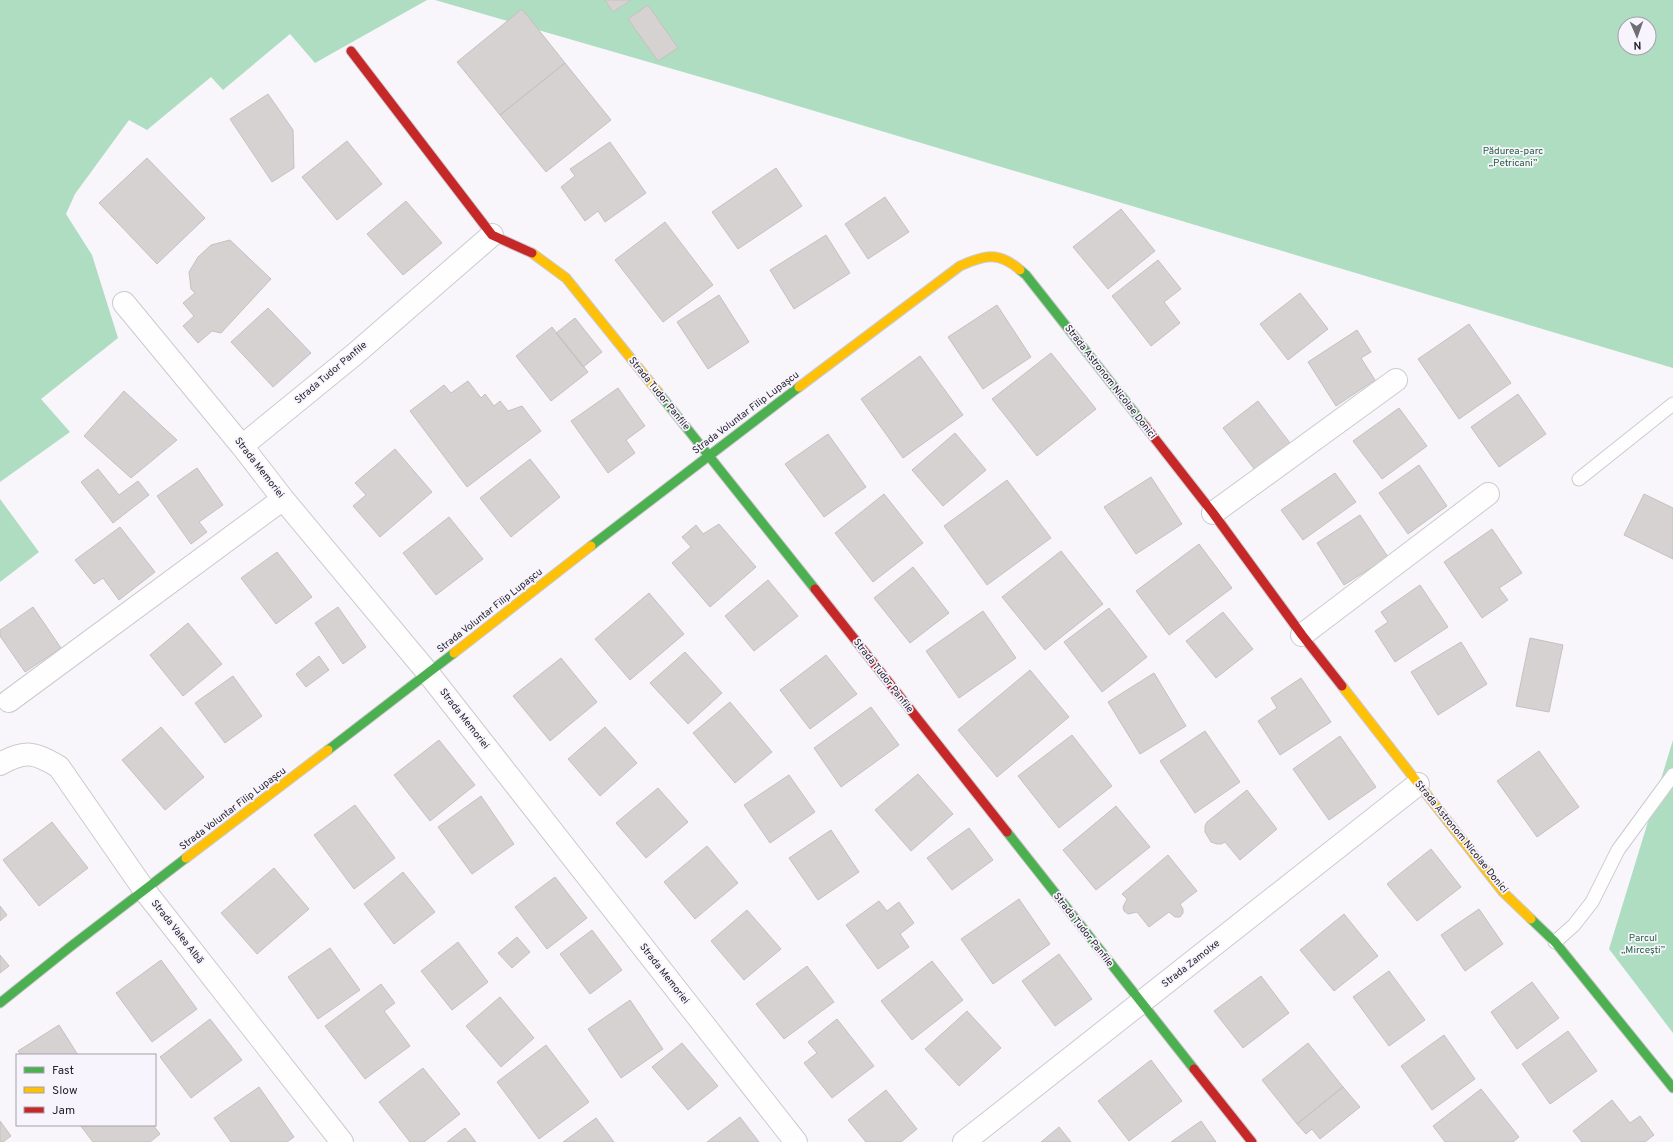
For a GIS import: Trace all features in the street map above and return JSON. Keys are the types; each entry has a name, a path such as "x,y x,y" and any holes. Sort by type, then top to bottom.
{"street":[{"name":"Strada Tudor Panfile","path":"351,51 492,235 533,253 566,278 1252,1142"},
{"name":"Strada Tudor Panfile","path":"242,446 354,354 492,235"},
{"name":"Strada Voluntar Filip Lupașcu","path":"0,1002 428,673 708,455 960,266 977,257 990,256 1002,258"},
{"name":"Strada Astronom Nicolae Donici","path":"1002,258 1013,263 1026,275 1213,514 1302,635 1503,892 1556,942 1673,1088"},
{"name":"Strada Memoriei","path":"124,303 242,446 283,499 428,673 796,1142"},
{"path":"1213,514 1396,380"},
{"path":"1302,635 1488,494"},
{"path":"9,701 283,499"},
{"name":"Strada Valea Albă","path":"0,764 14,756 30,754 46,759 58,768 145,891 342,1142"},
{"name":"Strada Zamolxe","path":"964,1142 1141,1004 1418,784"}],"lane":[{"path":"1579,479 1673,404"},
{"path":"1556,942 1574,925 1592,902 1618,850 1673,775"}],"green space":[{"path":"0,0 427,0 315,63 290,34 223,90 211,77 147,130 129,120 75,194 66,214 92,255 118,338 41,399 70,432 0,482"},
{"name":"Pădurea-parc „Petricani”","path":"435,0 1673,0 1673,368 721,83"},
{"path":"0,499 39,552 0,582"},
{"name":"Parcul „Mircești”","path":"1673,740 1673,1033 1609,949"}],"building":[{"path":"605,0 631,0 613,12"},
{"path":"648,5 678,48 658,61 628,19"},
{"path":"522,9 565,63 500,115 457,62"},
{"path":"565,63 611,120 546,172 500,115"},
{"path":"268,94 293,130 294,168 272,182 230,119"},
{"path":"347,141 382,184 337,220 302,177"},
{"path":"610,142 646,193 605,222 598,211 585,221 561,187 575,176 570,169"},
{"path":"147,158 205,218 157,264 99,203"},
{"path":"776,168 802,206 738,249 712,212"},
{"path":"885,197 909,232 868,259 845,224"},
{"path":"406,201 442,243 403,275 367,234"},
{"path":"1121,209 1155,251 1108,289 1073,247"},
{"path":"665,222 713,285 663,322 615,260"},
{"path":"826,235 850,273 794,309 770,270"},
{"path":"230,240 271,279 221,333 212,331 198,343 183,326 194,316 183,303 195,293 191,289 189,272 198,257 211,245"},
{"path":"1158,260 1181,289 1164,302 1180,323 1151,346 1112,296"},
{"path":"1300,293 1328,329 1288,360 1260,324"},
{"path":"719,295 749,342 708,369 677,322"},
{"path":"997,305 1031,357 983,389 948,337"},
{"path":"268,308 311,353 273,387 231,342"},
{"path":"575,318 602,352 583,367 556,333"},
{"path":"1469,324 1511,383 1459,419 1418,359"},
{"path":"552,327 588,372 551,401 516,356"},
{"path":"1357,330 1371,352 1361,358 1375,380 1336,406 1308,362"},
{"path":"1051,353 1096,409 1037,456 992,399"},
{"path":"920,356 963,415 903,458 861,399"},
{"path":"468,381 481,398 485,394 494,406 500,401 508,411 522,406 541,431 467,487 410,411 444,385 451,393"},
{"path":"618,388 645,426 626,440 635,453 608,473 571,421"},
{"path":"124,391 177,440 131,478 84,436"},
{"path":"1518,394 1546,434 1499,467 1471,427"},
{"path":"1258,401 1290,443 1255,470 1223,428"},
{"path":"1399,408 1427,446 1382,479 1353,441"},
{"path":"955,433 986,470 943,506 912,470"},
{"path":"828,434 866,487 824,517 785,464"},
{"path":"395,449 432,492 380,537 353,506 366,495 355,483"},
{"path":"530,459 560,497 511,537 480,498"},
{"path":"1419,465 1447,506 1408,534 1379,493"},
{"path":"197,468 223,505 199,522 207,532 191,544 157,496"},
{"path":"98,469 119,495 138,481 149,495 113,523 81,482"},
{"path":"1335,473 1356,502 1303,540 1281,510"},
{"path":"1151,477 1182,524 1136,554 1104,507"},
{"path":"1007,480 1051,538 987,585 944,526"},
{"path":"884,494 923,543 873,582 835,533"},
{"path":"1644,494 1673,508 1673,559 1624,535"},
{"path":"1360,515 1388,557 1344,585 1317,543"},
{"path":"449,517 483,559 436,595 403,553"},
{"path":"719,524 756,567 710,607 672,563 691,547 682,537 696,525 703,534"},
{"path":"120,527 155,572 119,600 103,578 94,584 75,560"},
{"path":"1492,529 1522,573 1499,588 1508,600 1482,618 1444,562"},
{"path":"1199,544 1232,588 1169,635 1136,591"},
{"path":"1061,551 1103,604 1045,650 1002,597"},
{"path":"277,552 312,597 276,624 241,578"},
{"path":"913,567 949,613 910,643 874,598"},
{"path":"768,580 798,616 754,651 725,616"},
{"path":"1420,585 1448,627 1395,662 1375,631 1388,622 1381,612"},
{"path":"649,593 684,634 630,680 595,639"},
{"path":"33,607 61,648 25,672 0,636 0,630"},
{"path":"338,607 366,647 343,664 315,623"},
{"path":"1109,608 1147,657 1102,692 1064,642"},
{"path":"983,611 1016,658 959,698 926,651"},
{"path":"1223,612 1253,649 1216,678 1186,641"},
{"path":"188,623 222,664 183,696 150,655"},
{"path":"1530,638 1563,645 1549,712 1516,706"},
{"path":"1461,642 1487,684 1438,715 1411,672"},
{"path":"685,652 722,693 688,724 650,683"},
{"path":"826,655 857,694 810,729 780,690"},
{"path":"319,656 329,670 306,687 296,674"},
{"path":"561,658 597,702 550,741 513,696"},
{"path":"1030,670 1069,717 997,777 958,730"},
{"path":"1154,673 1186,726 1140,754 1108,702"},
{"path":"233,676 262,716 225,743 195,703"},
{"path":"1301,678 1331,722 1280,755 1258,721 1277,708 1271,698"},
{"path":"730,702 772,752 735,783 693,733"},
{"path":"871,707 899,745 841,787 814,748"},
{"path":"161,727 204,777 165,810 122,760"},
{"path":"605,727 637,763 600,796 568,759"},
{"path":"1205,731 1240,782 1195,813 1160,761"},
{"path":"1072,735 1112,786 1059,828 1018,776"},
{"path":"1340,736 1376,787 1329,820 1293,769"},
{"path":"439,740 475,785 430,821 394,775"},
{"path":"1539,751 1579,807 1537,837 1497,781"},
{"path":"918,774 953,814 911,851 875,810"},
{"path":"789,775 815,812 770,843 744,805"},
{"path":"658,788 688,822 646,858 616,823"},
{"path":"1247,790 1277,829 1240,860 1225,842 1217,844 1211,842 1205,832 1205,826 1207,822"},
{"path":"481,796 514,844 472,874 438,827"},
{"path":"355,805 395,858 354,889 314,835"},
{"path":"1116,806 1150,847 1096,890 1063,850"},
{"path":"52,822 88,868 39,906 3,860"},
{"path":"969,828 993,860 952,890 927,858"},
{"path":"831,830 859,872 818,900 789,858"},
{"path":"707,846 738,883 695,919 664,882"},
{"path":"1431,849 1461,887 1417,921 1387,884"},
{"path":"1168,855 1197,891 1180,904 1183,909 1183,913 1180,917 1175,917 1169,912 1149,927 1137,912 1128,914 1124,911 1123,907 1127,899 1122,894"},
{"path":"274,868 309,909 257,954 221,913"},
{"path":"403,872 435,912 394,944 364,904"},
{"path":"555,877 587,918 547,949 515,907"},
{"path":"1019,899 1050,944 993,984 961,939"},
{"path":"879,901 887,911 899,902 914,923 900,934 909,947 878,969 846,925"},
{"path":"0,906 7,915 0,921"},
{"path":"1479,909 1503,944 1465,971 1441,935"},
{"path":"747,910 781,949 744,980 711,941"},
{"path":"1344,914 1378,956 1334,991 1300,950"},
{"path":"592,930 622,970 590,994 560,954"},
{"path":"517,937 530,952 512,968 498,953"},
{"path":"458,942 488,982 452,1010 421,971"},
{"path":"330,948 360,990 318,1019 288,977"},
{"path":"1059,954 1092,999 1055,1026 1022,981"},
{"path":"0,955 9,966 0,973"},
{"path":"161,960 197,1009 152,1042 116,993"},
{"path":"932,961 963,1000 912,1040 881,1001"},
{"path":"807,966 834,1002 784,1039 756,1004"},
{"path":"1389,971 1425,1020 1389,1046 1353,997"},
{"path":"1261,976 1289,1013 1243,1048 1214,1011"},
{"path":"1532,982 1559,1018 1517,1049 1491,1012"},
{"path":"381,984 395,1003 384,1011 410,1046 365,1079 325,1026"},
{"path":"500,997 534,1038 501,1067 466,1026"},
{"path":"630,1000 663,1049 621,1078 588,1029"},
{"path":"967,1011 1001,1048 959,1086 925,1049"},
{"path":"210,1019 242,1060 191,1098 160,1057"},
{"path":"837,1019 874,1066 832,1098 804,1063 817,1053 808,1042"},
{"path":"59,1025 77,1054 20,1054 18,1051"},
{"path":"1568,1031 1597,1071 1550,1104 1522,1064"},
{"path":"1444,1035 1475,1079 1432,1110 1401,1066"},
{"path":"682,1043 718,1086 688,1110 652,1067"},
{"path":"1308,1043 1343,1087 1297,1124 1262,1080"},
{"path":"546,1045 589,1102 539,1139 497,1082"},
{"path":"1151,1060 1182,1101 1129,1141 1098,1101"},
{"path":"423,1068 460,1114 424,1142 410,1142 379,1102"},
{"path":"259,1087 294,1137 287,1142 231,1142 214,1118"},
{"path":"1343,1087 1360,1107 1320,1139 1312,1129 1306,1134 1297,1124"},
{"path":"1481,1089 1519,1137 1513,1142 1445,1142 1433,1126"},
{"path":"886,1090 917,1129 901,1142 866,1142 848,1120"},
{"path":"1612,1100 1630,1123 1640,1116 1654,1135 1645,1142 1582,1142 1573,1131"},
{"path":"740,1117 759,1142 707,1142"},
{"path":"596,1118 614,1142 563,1142"},
{"path":"0,1121 11,1136 3,1142 0,1142"},
{"path":"1201,1121 1216,1142 1171,1142"},
{"path":"81,1126 154,1126 160,1134 150,1142 93,1142"},
{"path":"1059,1127 1071,1142 1041,1142"},
{"path":"465,1128 476,1142 447,1142"}],"traffic: fast":[{"path":"1020,270 1026,275 1145,426"},
{"path":"591,546 799,387"},
{"path":"658,392 815,589"},
{"path":"328,750 454,653"},
{"path":"1007,832 1194,1069"},
{"path":"0,1003 186,858"},
{"path":"1531,919 1555,942 1673,1088"}],"traffic: slow":[{"path":"532,253 566,278 658,392"},
{"path":"799,387 960,266 984,257 998,257 1020,270"},
{"path":"454,653 591,546"},
{"path":"1342,686 1503,892 1531,919"},
{"path":"186,858 328,750"}],"traffic: jam":[{"path":"351,51 492,235 532,253"},
{"path":"1145,426 1213,513 1302,635 1342,686"},
{"path":"815,589 1007,832"},
{"path":"1194,1069 1252,1142"}]}
